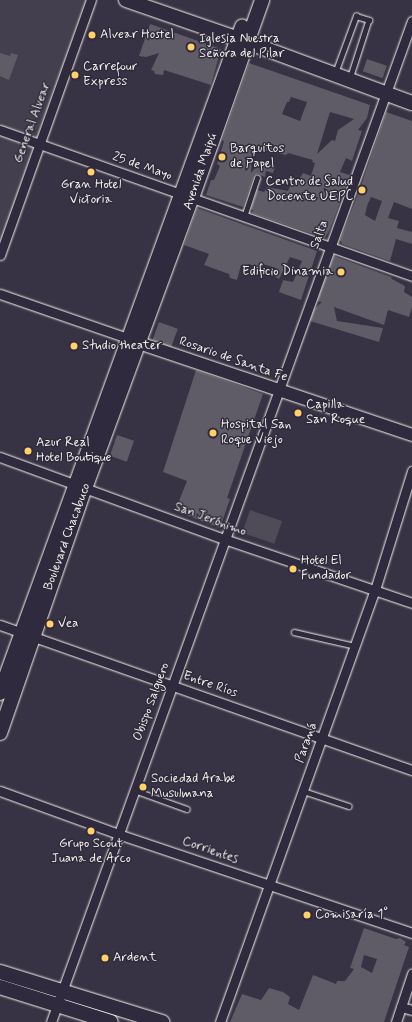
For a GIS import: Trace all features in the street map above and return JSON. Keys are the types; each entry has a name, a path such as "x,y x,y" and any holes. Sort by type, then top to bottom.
{"main road":[{"path":"126,0 242,40 412,103"},
{"name":"Avenida Maipú","path":"134,341 242,40 252,0"},
{"name":"Avenida Maipú","path":"242,40 262,0"},
{"name":"Boulevard Chacabuco","path":"0,733 27,634 134,341"},
{"name":"Boulevard Chacabuco","path":"0,693 27,634"},
{"path":"0,972 111,1022"},
{"path":"0,987 60,998 162,1022"}],"street":[{"name":"General Alvear","path":"0,255 91,0"},
{"name":"Salta","path":"279,390 412,22"},
{"name":"25 de Mayo","path":"0,130 412,276"},
{"name":"Rosario de Santa Fe","path":"0,294 412,435"},
{"name":"Obispo Salguero","path":"51,1022 279,390"},
{"name":"San Jerónimo","path":"0,457 224,539 412,604"},
{"name":"Paraná","path":"220,1022 375,591 412,471"},
{"name":"Entre Ríos","path":"0,625 412,770"},
{"name":"Corrientes","path":"0,791 118,834 412,933"},
{"path":"396,1022 412,974"},
{"path":"401,1007 412,1010"}],"lane":[{"path":"334,75 356,16 370,20 350,81"},
{"path":"244,216 257,178"},
{"path":"294,632 355,646"},
{"path":"134,790 187,809"},
{"path":"303,791 349,806"}],"shaded area":[{"path":"0,0 91,0 0,255"},
{"path":"250,510 282,521 274,544 242,533"}],"building":[{"path":"150,24 221,49 211,85 164,70 163,75 155,74 154,71 151,70 159,53 146,57 139,56"},
{"path":"0,53 10,56 11,53 18,55 9,80 0,76"},
{"path":"367,59 387,66 383,78 363,71"},
{"path":"249,63 370,105 367,118 358,130 362,131 352,161 346,158 340,172 350,175 330,229 325,238 252,213 253,210 251,209 257,190 264,192 267,187 288,191 291,184 300,178 303,173 311,176 315,163 312,162 313,160 288,153 286,155 252,147 251,173 262,159 261,163 275,167 273,173 266,171 265,177 258,174 254,175 243,207 206,195 211,180 214,180 220,166 217,164 224,141 222,140","holes":["291,97 307,102 300,121 282,114","330,112 354,119 338,130 335,141 332,140 317,154"]},
{"path":"386,112 412,121 412,209 394,202 388,218 399,221 397,228 412,232 412,244 396,239 390,261 342,244 340,240 359,192","holes":["371,197 382,201 375,221 365,215"]},
{"path":"197,208 317,251 301,300 279,292 283,280 293,282 302,261 290,257 279,279 274,276 276,268 263,264 262,268 248,264 247,266 241,265 237,280 230,278 229,274 204,265 209,254 184,245"},
{"path":"334,256 391,277 405,286 404,292 412,297 412,307 409,317 388,310 384,325 334,307 337,321 383,328 379,342 310,321 314,309 322,302 317,301"},
{"path":"159,322 178,329 171,347 153,340"},
{"name":"Hospital San Roque Viejo","path":"196,370 263,394 227,498 230,499 220,528 175,511 187,481 163,472"},
{"path":"117,435 134,441 127,462 110,456"},
{"path":"364,928 396,939 400,938 406,942 404,945 409,947 384,1022 230,1022 242,994 261,1000 269,988 283,992 290,997 288,1004 299,1010 313,975 336,984 337,981 345,981 354,969 350,968","holes":["364,955 377,959 372,973 361,967"]}],"place":[{"name":"Alvear Hostel","path":"92,35"},
{"name":"Iglesia Nuestra Señora del Pilar","path":"191,47"},
{"name":"Carrefour Express","path":"75,75"},
{"name":"Barquitos de Papel","path":"222,157"},
{"name":"Gran Hotel Victoria","path":"91,172"},
{"name":"Centro de Salud Docente UEPC","path":"362,190"},
{"name":"Edificio Dinamia","path":"341,272"},
{"name":"Studio theater","path":"74,346"},
{"name":"Capilla San Roque","path":"298,413"},
{"name":"Hospital San Roque Viejo","path":"213,433"},
{"name":"Azur Real Hotel Boutique","path":"28,451"},
{"name":"Hotel El Fundador","path":"293,569"},
{"name":"Vea","path":"50,624"},
{"name":"Sociedad Arabe Musulmana","path":"143,787"},
{"name":"Grupo Scout Juana de Arco","path":"91,831"},
{"name":"Comisaría 1°","path":"307,915"},
{"name":"Ardent","path":"105,958"}]}
